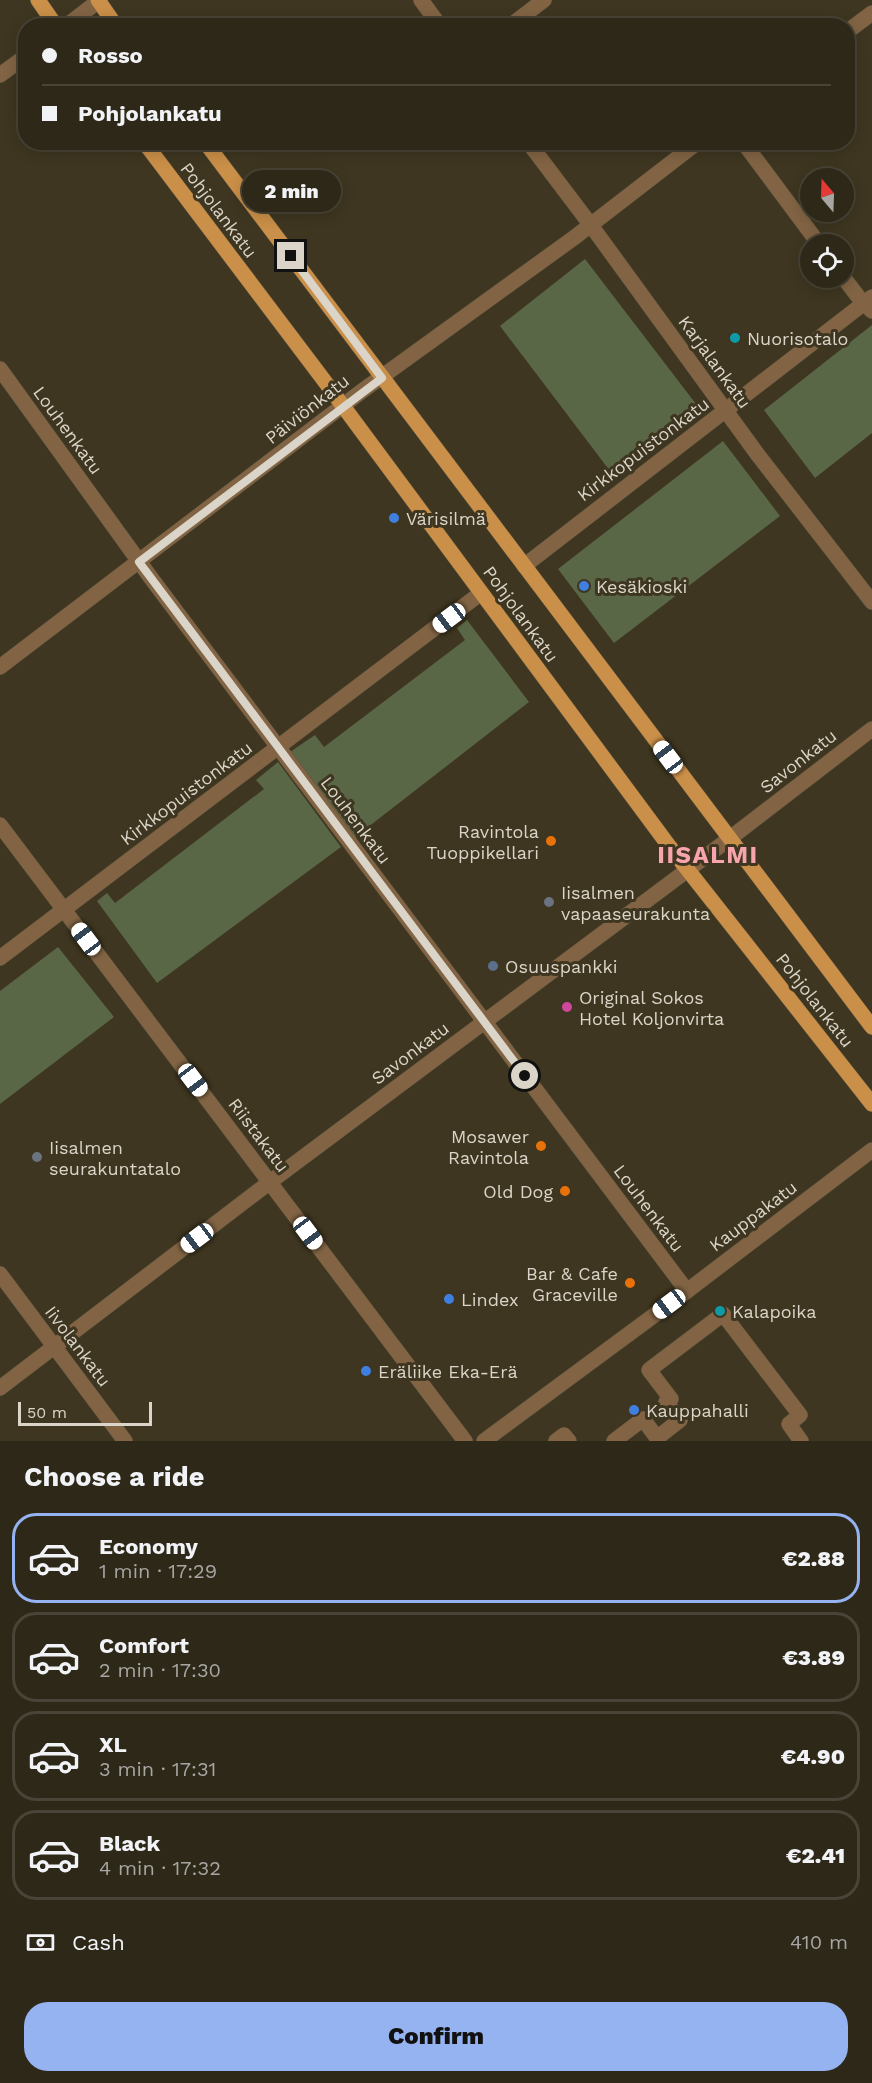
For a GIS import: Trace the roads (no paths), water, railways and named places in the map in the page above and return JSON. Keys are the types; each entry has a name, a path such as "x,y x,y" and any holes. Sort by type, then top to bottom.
{"main road":[{"path":"38,0 51,18"},
{"path":"99,0 111,18"},
{"name":"Pohjolankatu","path":"150,150 688,870 872,1104"},
{"name":"Pohjolankatu","path":"211,150 872,1028"}],"street":[{"path":"76,18 99,0"},
{"path":"421,0 434,18"},
{"path":"520,18 544,0"},
{"path":"855,26 872,13"},
{"path":"0,75 18,62"},
{"name":"Karjalankatu","path":"534,150 591,224 726,411 872,602"},
{"name":"Päiviönkatu","path":"0,668 343,406 591,224 688,150"},
{"path":"748,150 811,234"},
{"path":"854,288 869,304"},
{"name":"Kirkkopuistonkatu","path":"524,566 869,304"},
{"name":"Louhenkatu","path":"0,369 139,562 687,1291"},
{"name":"Kirkkopuistonkatu","path":"0,958 481,593"},
{"name":"Savonkatu","path":"0,1388 872,729"},
{"name":"Riistakatu","path":"0,825 465,1441"},
{"name":"Kauppakatu","path":"484,1441 687,1291 872,1150"},
{"name":"Iivolankatu","path":"0,1274 125,1441"},
{"path":"614,1441 643,1419 657,1437 680,1420 666,1402 671,1399 649,1370 723,1314 800,1415 789,1424 801,1441"},
{"path":"556,1441 564,1434 569,1441"}],"place":[{"name":"Nuorisotalo","path":"735,338"},
{"name":"Värisilmä","path":"394,518"},
{"name":"Kesäkioski","path":"584,586"},
{"name":"Ravintola Tuoppikellari","path":"551,841"},
{"name":"Iisalmen vapaaseurakunta","path":"549,902"},
{"name":"Osuuspankki","path":"493,966"},
{"name":"Original Sokos Hotel Koljonvirta","path":"567,1007"},
{"name":"Mosawer Ravintola","path":"541,1146"},
{"name":"Iisalmen seurakuntatalo","path":"37,1157"},
{"name":"Old Dog","path":"565,1191"},
{"name":"Bar & Cafe Graceville","path":"630,1283"},
{"name":"Lindex","path":"449,1299"},
{"name":"Kalapoika","path":"720,1311"},
{"name":"Eräliike Eka-Erä","path":"366,1371"},
{"name":"Kauppahalli","path":"634,1410"}],"district":[{"name":"IISALMI","path":"708,855"}]}
